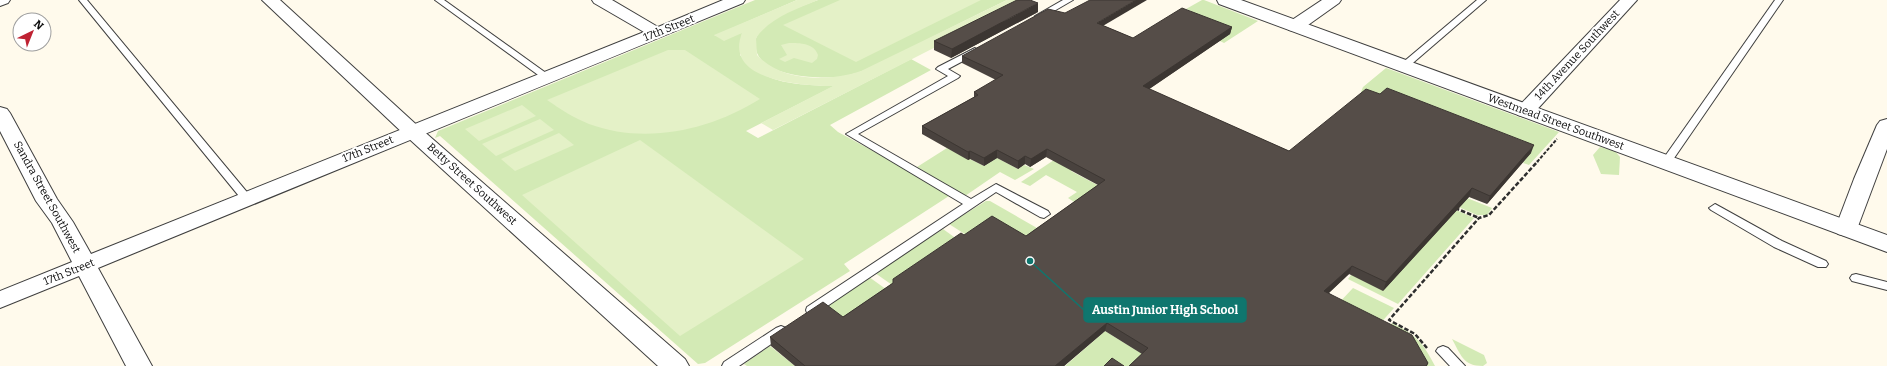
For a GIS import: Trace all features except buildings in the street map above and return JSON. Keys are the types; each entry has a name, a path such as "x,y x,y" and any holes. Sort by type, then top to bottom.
{"street":[{"name":"Betty Street Southwest","path":"270,0 384,103 413,132 675,366"},
{"path":"600,0 657,33"},
{"name":"17th Street","path":"0,300 737,0"},
{"name":"Westmead Street Southwest","path":"1225,0 1887,244"},
{"path":"1295,26 1333,0"},
{"name":"14th Avenue Southwest","path":"1525,111 1629,0"},
{"name":"Sandra Street Southwest","path":"0,113 47,201 62,222 139,366"},
{"path":"1846,229 1864,179 1887,125"}],"lane":[{"path":"83,0 247,199"},
{"path":"440,0 548,78"},
{"path":"1028,22 1069,0"},
{"path":"1404,66 1482,0"},
{"path":"1666,162 1779,0"},
{"path":"971,204 851,134 955,76 941,69 982,47"},
{"path":"801,317 996,187 1044,214"},
{"path":"1715,208 1778,244 1822,264"},
{"path":"1856,278 1887,286"},
{"path":"729,366 788,326"},
{"path":"1436,352 1455,365"}],"path":[{"path":"1436,352 1415,333 1389,320 1479,218 1489,215 1562,133"},
{"path":"1453,207 1479,218"}],"green space":[{"path":"755,0 797,0 714,36 742,33 740,55 760,73 771,78 808,85 834,86 746,131 758,138 911,59 931,70 830,125 838,132 908,170 949,196 844,264 850,271 705,363 698,364 440,136 435,138 438,131"},
{"path":"797,0 818,0 776,19 762,31 756,38 757,55 767,64 792,75 820,78 848,75 861,71 1007,0 1028,0 773,130 761,123 833,86 786,82 769,78 755,71 744,62 739,49 742,33 724,41 714,35"},
{"path":"818,0 1007,0 875,66 857,73 829,78 791,74 779,71 768,65 760,58 755,46 757,37 762,29 782,14"},
{"path":"840,0 981,0 856,62 783,25"},
{"path":"1202,0 1258,21 1224,43 1220,41 1191,11 1186,9"},
{"path":"789,43 806,44 810,46 816,51 818,55 817,59 812,63 794,58 785,62 779,59 787,55 781,45"},
{"path":"668,50 685,50 760,99 741,110 699,126 677,131 655,133 633,133 611,130 589,124 567,113 547,100"},
{"path":"1386,68 1559,132 1529,165 1523,163 1530,152 1361,92 1363,87"},
{"path":"522,105 536,116 479,141 465,129"},
{"path":"540,119 554,130 496,156 482,144"},
{"path":"559,133 574,145 515,171 501,159"},
{"path":"640,140 804,259 680,336 522,195"},
{"path":"1600,147 1615,151 1620,157 1619,175 1601,174 1593,155"},
{"path":"947,148 984,166 997,158 1018,169 1024,165 1034,169 1015,180 1000,172 965,196 917,167"},
{"path":"1063,154 1087,160 1071,171 1193,236 1079,205 1068,198 1077,192 1046,175 1030,186 1021,182"},
{"path":"1442,188 1492,208 1487,215 1477,215 1433,196"},
{"path":"986,201 990,201 1079,252 971,238 949,224"},
{"path":"1456,210 1474,218 1398,304 1348,279 1351,275"},
{"path":"943,229 961,242 895,287 875,273"},
{"path":"869,277 890,292 875,342 826,306"},
{"path":"1353,288 1394,308 1378,326 1337,305"},
{"path":"1392,323 1414,336 1423,345 1435,366 1421,366 1385,331"},
{"path":"1105,331 1162,366 1065,366"},
{"path":"1452,339 1484,355 1487,363 1483,366 1467,362 1460,355"},
{"path":"770,346 795,366 747,366 744,364"}],"place":[{"name":"Austin Junior High School","path":"1030,261"}]}
